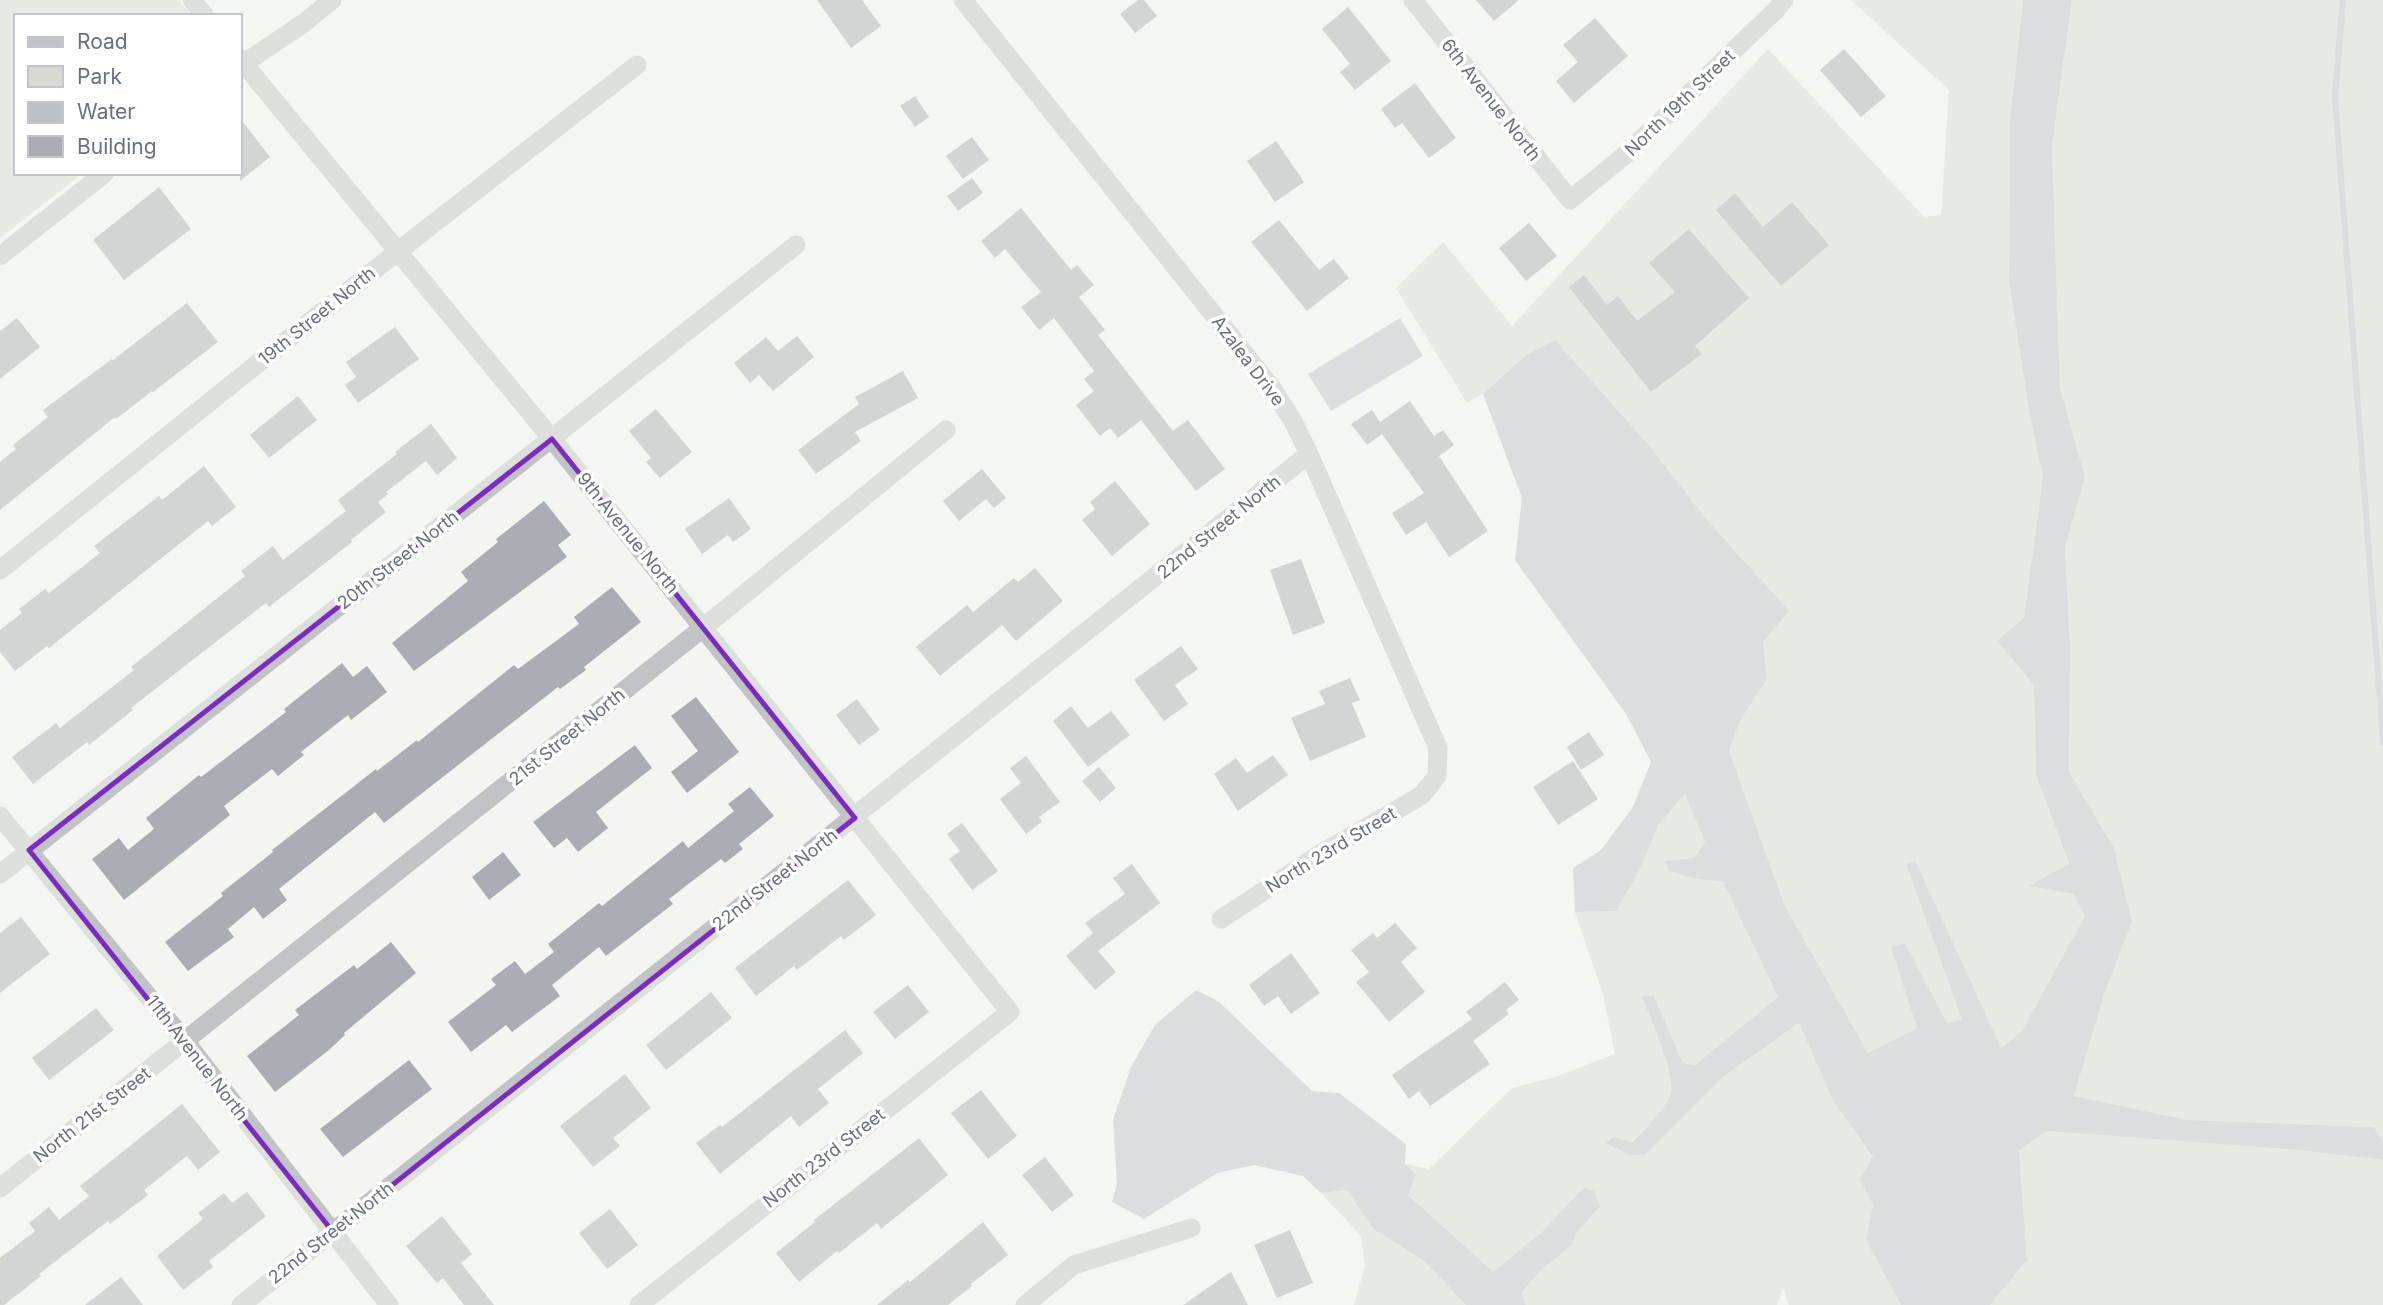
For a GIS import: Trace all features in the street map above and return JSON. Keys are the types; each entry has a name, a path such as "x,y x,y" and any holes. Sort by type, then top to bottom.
{"street":[{"path":"192,0 203,14"},
{"path":"242,62 304,23 332,0"},
{"name":"Azalea Drive","path":"962,0 1272,388 1293,421 1310,454 1438,748 1437,776"},
{"name":"6th Avenue North","path":"1413,0 1570,200"},
{"name":"North 19th Street","path":"1570,200 1624,156 1784,0"},
{"name":"9th Avenue North","path":"242,64 552,439 1010,1012"},
{"name":"19th Street North","path":"0,570 397,252 636,65"},
{"path":"0,256 102,175"},
{"name":"20th Street North","path":"0,874 796,245"},
{"name":"21st Street North","path":"185,1041 704,628 946,430"},
{"name":"22nd Street North","path":"241,1305 1310,454"},
{"name":"North 23rd Street","path":"1221,919 1317,856 1422,795 1437,776"},
{"name":"11th Avenue North","path":"0,816 185,1041 389,1305"},
{"name":"North 23rd Street","path":"639,1305 1010,1012"},
{"name":"North 21st Street","path":"0,1188 185,1041"},
{"path":"1025,1305 1074,1265 1191,1228"}],"highlighted area":[{"path":"552,439 855,818 333,1232 29,850"}],"green space":[{"path":"0,0 179,0 190,14 14,14 14,175 80,175 0,238"},
{"path":"1851,0 2023,0 2010,120 2009,281 2030,417 2043,477 2024,617 1997,641 2034,685 2036,775 2069,865 2030,886 2073,894 2085,916 2022,1032 2000,1048 1915,860 1906,864 1962,1020 1947,1023 1905,943 1892,947 1917,1028 1868,1053 1785,906 1729,751 1740,721 1767,679 1763,642 1706,519 1649,445 1555,340 1526,355 1483,394 1467,403 1396,288 1443,242 1512,326 1768,49 1924,217 1941,215 1949,90"},
{"path":"2072,0 2383,0 2383,1141 2374,1127 2188,1120 2074,1096 2106,989 2132,922 2114,848 2069,772 2070,647 2065,548 2085,477 2060,388 2052,146"},
{"path":"1685,793 1705,842 1694,858 1693,878 1723,882 1778,997 1695,1065 1683,1063 1654,996 1642,996 1667,1061 1670,1095 1663,1108 1631,1142 1613,1137 1646,1154 1722,1078 1799,1023 1833,1101 1873,1158 1861,1179 1873,1205 1866,1240 1901,1305 1789,1305 1783,1289 1777,1305 1526,1305 1522,1294 1541,1270 1572,1245 1577,1232 1600,1207 1583,1188 1542,1232 1493,1273 1408,1195 1405,1164 1429,1169 1512,1088 1555,1077 1615,1054 1603,995 1575,912 1616,911 1638,872 1659,824"},
{"path":"2046,1131 2298,1150 2383,1160 2383,1305 1990,1305 2027,1260 2019,1151"},
{"path":"1347,1190 1373,1229 1424,1261 1466,1305 1354,1305 1365,1266 1361,1236 1321,1193"}],"water":[{"path":"2023,0 2072,0 2052,146 2060,388 2085,477 2065,548 2070,647 2069,772 2114,848 2132,922 2106,989 2074,1096 2188,1120 2374,1127 2383,1141 2383,1160 2298,1150 2046,1131 2019,1151 2027,1260 1990,1305 1901,1305 1866,1240 1873,1205 1860,1179 1873,1157 1833,1101 1799,1023 1722,1078 1646,1154 1630,1155 1606,1143 1613,1137 1632,1142 1659,1114 1670,1095 1667,1061 1642,996 1654,996 1683,1063 1695,1065 1778,997 1723,882 1669,871 1665,861 1694,858 1705,842 1685,794 1659,824 1638,873 1616,911 1575,912 1573,868 1601,850 1633,807 1651,762 1626,714 1515,560 1522,498 1483,394 1526,355 1555,340 1649,445 1706,519 1789,611 1763,642 1767,679 1740,721 1729,751 1785,906 1868,1053 1917,1028 1891,947 1905,943 1947,1023 1962,1020 1906,864 1915,860 2001,1048 2022,1031 2085,916 2073,894 2029,886 2069,864 2036,775 2034,685 1997,641 2024,617 2043,477 2030,417 2009,281 2010,120"},
{"path":"1400,318 1423,356 1331,411 1308,374"},
{"path":"1196,990 1218,1001 1312,1091 1339,1093 1406,1144 1405,1164 1416,1175 1408,1195 1493,1272 1542,1232 1583,1188 1594,1191 1600,1207 1577,1232 1572,1245 1541,1270 1522,1293 1526,1305 1466,1305 1424,1261 1373,1229 1347,1190 1321,1193 1303,1176 1254,1165 1217,1173 1144,1219 1112,1202 1117,1184 1113,1120 1131,1067 1155,1025"}],"building":[{"path":"817,0 862,0 881,26 851,48"},
{"path":"1138,0 1144,0 1157,16 1135,33 1120,14"},
{"path":"1476,0 1519,0 1494,21"},
{"path":"1348,7 1391,61 1355,90 1340,72 1350,64 1322,29"},
{"path":"1595,18 1628,56 1574,103 1556,81 1578,62 1563,45"},
{"path":"1844,49 1886,96 1861,117 1820,70"},
{"path":"1415,83 1456,138 1429,158 1402,123 1395,128 1381,109"},
{"path":"915,96 929,117 915,127 900,106"},
{"path":"242,121 270,157 240,181 242,175"},
{"path":"972,137 989,160 963,179 946,156"},
{"path":"1276,141 1304,182 1275,202 1247,161"},
{"path":"972,178 983,193 958,211 947,196"},
{"path":"159,187 191,229 124,280 93,240"},
{"path":"1735,193 1763,227 1792,202 1829,245 1781,286 1716,210"},
{"path":"1021,208 1071,270 1077,265 1094,285 1079,297 1105,330 1098,335 1173,431 1188,420 1225,469 1196,491 1141,420 1118,438 1110,428 1100,436 1076,405 1094,391 1084,379 1094,371 1054,318 1039,330 1021,307 1041,292 1005,249 995,258 981,241"},
{"path":"1279,220 1319,270 1334,259 1349,278 1307,311 1251,242"},
{"path":"1529,223 1557,256 1526,281 1499,248"},
{"path":"1689,229 1749,298 1695,346 1702,354 1651,392 1569,287 1584,275 1607,305 1618,296 1637,321 1675,292 1649,263"},
{"path":"187,303 218,342 116,419 115,417 0,510 0,462 16,449 13,445 48,417 43,410"},
{"path":"17,318 40,347 0,379 0,331"},
{"path":"395,327 419,359 358,403 345,385 356,377 346,362"},
{"path":"797,336 814,357 773,391 759,375 750,383 734,363 766,337 778,351"},
{"path":"903,371 918,398 855,432 861,441 816,474 798,450 859,404 855,397"},
{"path":"298,396 317,420 269,458 250,435"},
{"path":"1410,401 1434,436 1443,430 1454,445 1439,456 1488,531 1449,557 1426,522 1406,535 1392,513 1424,493 1382,434 1367,445 1351,424 1372,410 1380,422"},
{"path":"656,409 692,452 660,478 646,462 651,458 629,431"},
{"path":"431,424 457,458 437,475 426,461 386,492 388,494 378,502 386,512 351,540 352,542 269,607 266,603 131,708 133,710 89,745 87,742 33,784 12,757 56,723 60,728 134,670 131,667 245,576 241,571 273,546 283,560 346,511 338,500"},
{"path":"204,466 236,507 212,526 208,521 49,648 47,646 15,671 0,652 0,630 22,613 19,609 45,589 49,593 100,553 94,546 159,496 162,500"},
{"path":"982,469 1006,498 994,508 986,499 959,521 943,501"},
{"path":"1115,481 1150,524 1112,556 1082,520 1095,509 1090,502"},
{"path":"729,498 751,529 733,542 728,535 702,554 685,529"},
{"path":"544,501 571,535 558,545 567,557 414,671 392,643 468,581 461,572 498,542 496,539"},
{"path":"1301,559 1325,623 1293,635 1270,570"},
{"path":"1035,568 1063,601 1016,641 1002,625 940,676 916,647 967,605 973,612 1014,578 1018,582"},
{"path":"612,587 641,622 584,667 586,670 560,689 558,687 384,823 375,812 279,889 287,900 263,919 254,907 228,929 234,937 188,971 165,942 223,896 221,893 273,852 272,850 376,769 377,771 417,740 418,742 514,665 518,669 579,624 574,617"},
{"path":"1181,646 1198,669 1175,685 1188,704 1164,721 1134,680"},
{"path":"342,663 353,677 367,666 387,692 351,720 348,715 301,752 304,755 278,776 272,769 224,806 230,815 124,900 92,859 119,838 128,850 154,829 146,818 199,775 201,777 286,712 284,709"},
{"path":"1350,678 1360,700 1352,703 1366,737 1310,761 1291,718 1325,704 1319,691"},
{"path":"696,697 739,752 687,793 671,772 698,751 671,716"},
{"path":"857,699 880,730 859,745 836,715"},
{"path":"1071,706 1088,728 1111,711 1130,735 1088,767 1053,721"},
{"path":"1589,732 1604,755 1581,770 1567,747"},
{"path":"635,745 652,768 596,812 608,828 578,852 567,838 554,848 533,822"},
{"path":"1273,755 1288,775 1238,811 1214,774 1236,758 1247,773"},
{"path":"1026,756 1060,802 1039,817 1042,822 1026,834 1000,799 1021,783 1010,768"},
{"path":"1573,761 1598,799 1558,825 1533,787"},
{"path":"1099,767 1116,788 1100,802 1082,781"},
{"path":"750,787 774,816 739,844 743,849 725,863 721,859 669,899 673,904 606,956 599,947 552,985 560,996 512,1032 506,1025 471,1052 448,1022 496,985 491,979 515,961 525,974 554,952 548,944 599,903 602,906 683,841 688,848 734,811 728,804"},
{"path":"962,823 998,871 972,890 949,859 960,851 947,834"},
{"path":"503,852 521,875 489,900 472,877"},
{"path":"1132,864 1160,903 1098,951 1116,972 1095,990 1066,956 1093,933 1085,923 1125,894 1113,878"},
{"path":"848,880 876,915 844,940 841,936 797,970 794,966 756,996 735,968"},
{"path":"21,917 50,954 0,993 0,933"},
{"path":"1395,923 1417,948 1401,962 1425,992 1389,1022 1356,982 1369,972 1351,950 1373,933 1377,938"},
{"path":"391,942 416,973 344,1033 329,1050 275,1092 247,1056 299,1015 295,1010 354,965 357,969"},
{"path":"1291,953 1320,993 1291,1014 1278,996 1264,1006 1249,985"},
{"path":"1505,982 1519,1000 1506,1010 1509,1014 1473,1041 1490,1064 1430,1106 1419,1091 1409,1099 1392,1075 1472,1019 1466,1012"},
{"path":"908,985 929,1012 895,1039 873,1012"},
{"path":"711,992 732,1018 666,1070 646,1045"},
{"path":"96,1008 114,1030 49,1080 32,1058"},
{"path":"845,1030 863,1053 818,1089 829,1103 799,1127 791,1116 720,1174 696,1143 720,1125 722,1127"},
{"path":"409,1060 432,1089 343,1157 320,1129"},
{"path":"625,1074 651,1108 613,1138 620,1146 593,1167 560,1126"},
{"path":"981,1090 1017,1136 988,1159 951,1113"},
{"path":"182,1104 220,1152 198,1170 187,1156 144,1190 148,1195 110,1224 108,1221 39,1274 41,1276 4,1305 0,1305 0,1258 35,1231 29,1223 49,1207 59,1220 89,1196 80,1186"},
{"path":"919,1138 948,1175 881,1229 877,1223 799,1282 776,1253"},
{"path":"1045,1157 1074,1195 1052,1212 1022,1175"},
{"path":"247,1192 266,1216 209,1261 213,1267 183,1290 157,1256 203,1219 198,1213 224,1193 232,1203"},
{"path":"610,1209 638,1245 607,1269 579,1233"},
{"path":"442,1216 472,1254 461,1263 494,1305 464,1305 443,1278 437,1283 406,1246"},
{"path":"983,1222 1008,1255 948,1305 877,1305 908,1280 910,1282"},
{"path":"1290,1230 1313,1283 1277,1298 1254,1245"},
{"path":"1231,1272 1248,1305 1183,1305 1222,1278"},
{"path":"121,1277 143,1305 85,1305"}],"waterway":[{"path":"2343,0 2335,96 2383,743"}]}
